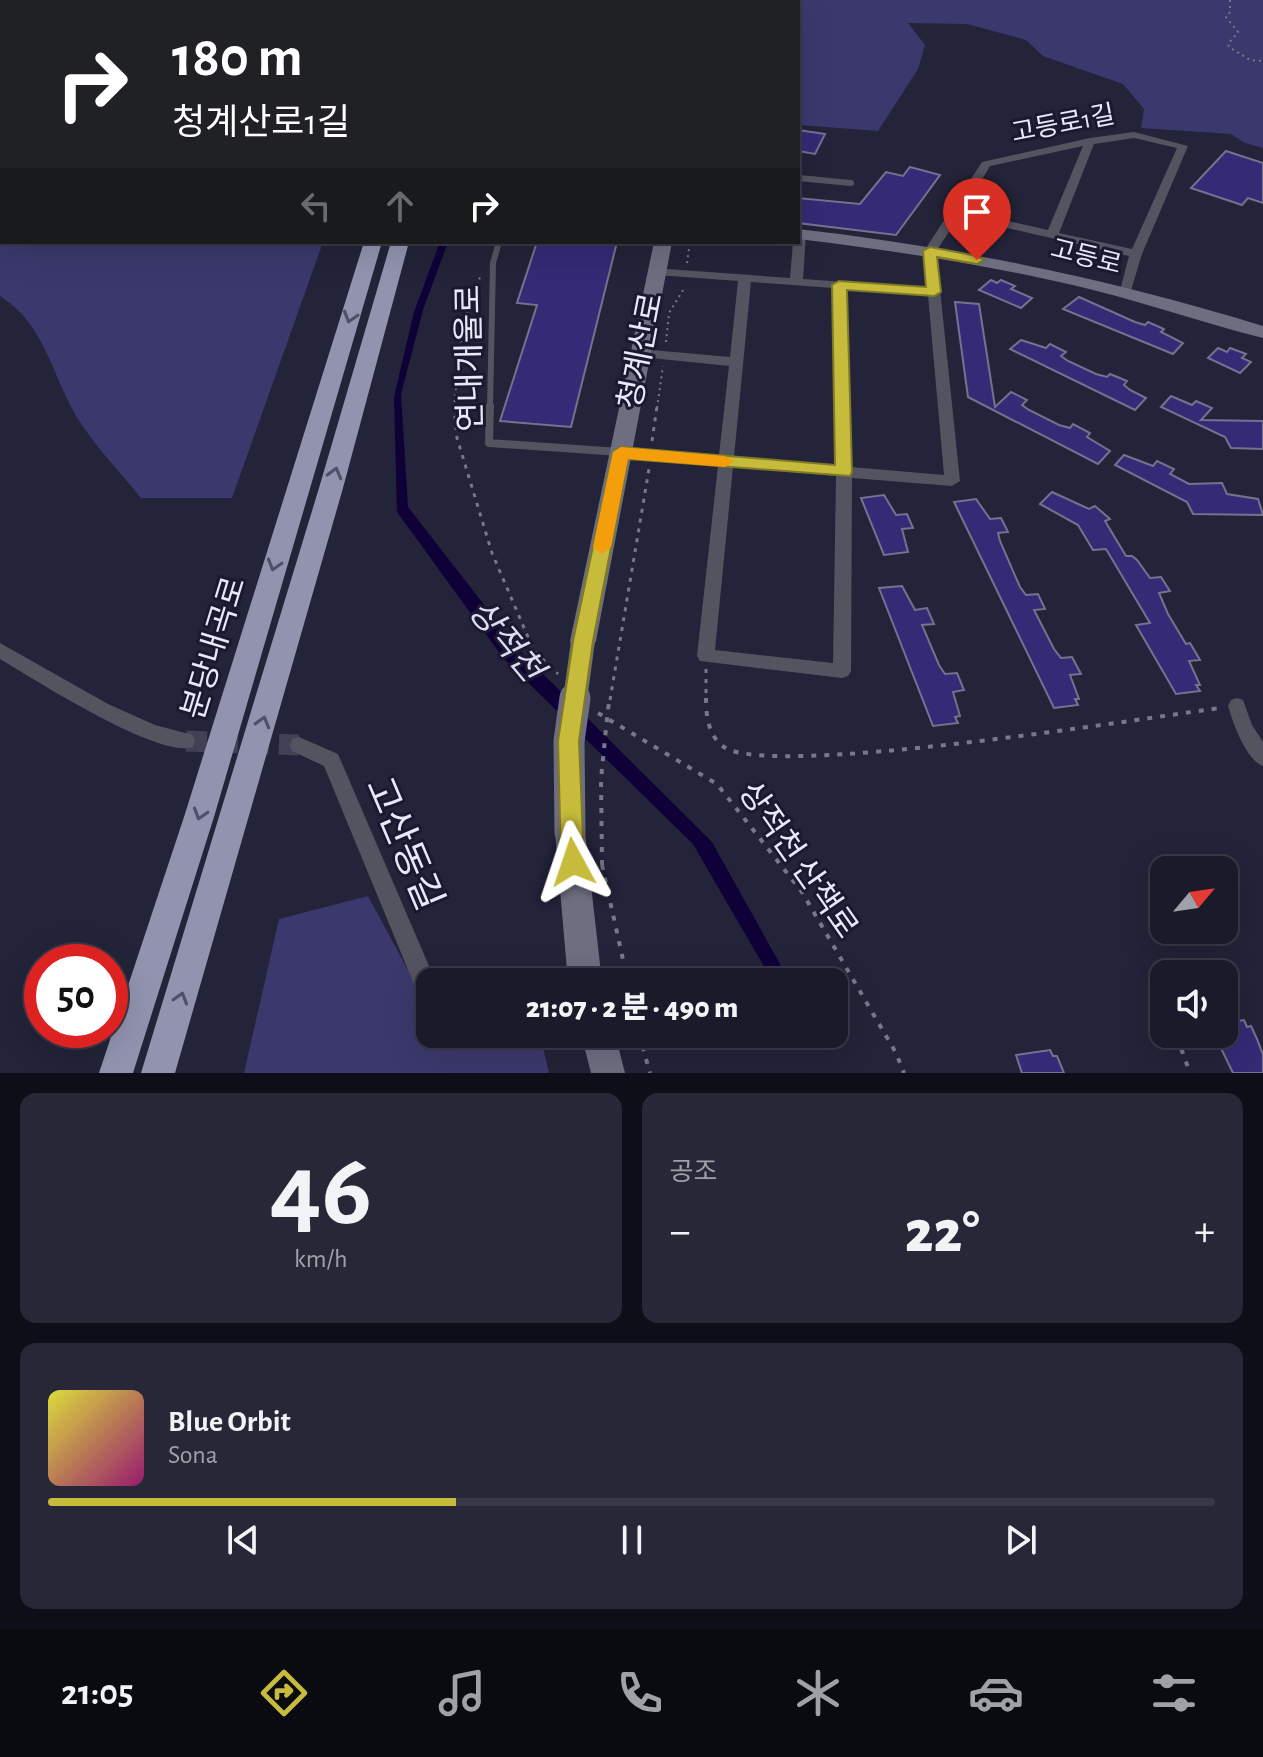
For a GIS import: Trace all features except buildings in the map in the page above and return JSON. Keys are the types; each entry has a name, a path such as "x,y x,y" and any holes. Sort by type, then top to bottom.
{"highway":[{"name":"분당내곡로","path":"116,1073 199,817 372,244"},
{"name":"분당내곡로","path":"158,1073 331,488 399,244"}],"main road":[{"name":"고등로","path":"800,234 930,251 1024,268 1263,332"},
{"name":"청계산로","path":"584,968 570,832 569,741 583,641 663,244"},
{"path":"602,1048 608,1073"}],"street":[{"name":"고등로1길","path":"930,251 986,164 1090,141 1134,135 1183,146 1136,254 1125,294"},
{"path":"1052,235 1090,141"},
{"path":"956,213 1136,254"},
{"path":"796,282 798,244"},
{"path":"621,452 952,481 930,251"},
{"path":"657,271 934,292"},
{"path":"745,278 706,656 842,671 844,472 839,285"},
{"path":"641,353 736,362"},
{"path":"0,650 102,710 152,732 186,741"},
{"path":"1237,706 1244,728 1263,758"},
{"name":"고산동길","path":"299,745 331,760 419,968"}],"lane":[{"path":"800,178 851,183"},
{"name":"연내개울로","path":"498,244 493,263 489,443 621,452"}],"path":[{"path":"1230,0 1230,12 1226,17 1238,32 1228,44 1229,47 1250,60 1263,61"},
{"path":"625,968 602,865 601,779 608,709 651,455 669,313 685,288 690,244"},
{"path":"482,270 462,327 454,409 457,438 492,553 534,651 566,682"},
{"path":"706,656 706,722 723,747 753,757 854,755 1237,706"},
{"name":"상적천 산책로","path":"587,704 598,714 668,752 717,784 802,892 896,1053 904,1073"},
{"path":"643,1048 650,1073"},
{"path":"1181,1048 1190,1073"}],"shaded area":[{"path":"800,0 1263,0 1263,148 1245,143 1231,134 1141,128 1144,109 1123,84 1043,56 1026,40 967,24 908,23 925,45 918,69 878,131 800,125"},
{"path":"0,244 322,244 232,498 141,498 82,425 29,323 0,296"},
{"path":"368,896 416,985 416,1048 543,1048 549,1073 244,1073 279,919"}],"water":[{"name":"상적천","path":"439,244 447,244 423,310 401,394 408,507 520,651 712,842 782,968 765,968 693,844 504,659 397,512 394,397 414,312"}],"tunnel":[{"path":"186,741 299,745"}],"slow traffic":[{"path":"602,547 621,452 725,461"}],"route":[{"path":"573,862 569,741 583,641 621,452 844,472 839,285 934,292 930,251 977,260"}]}
